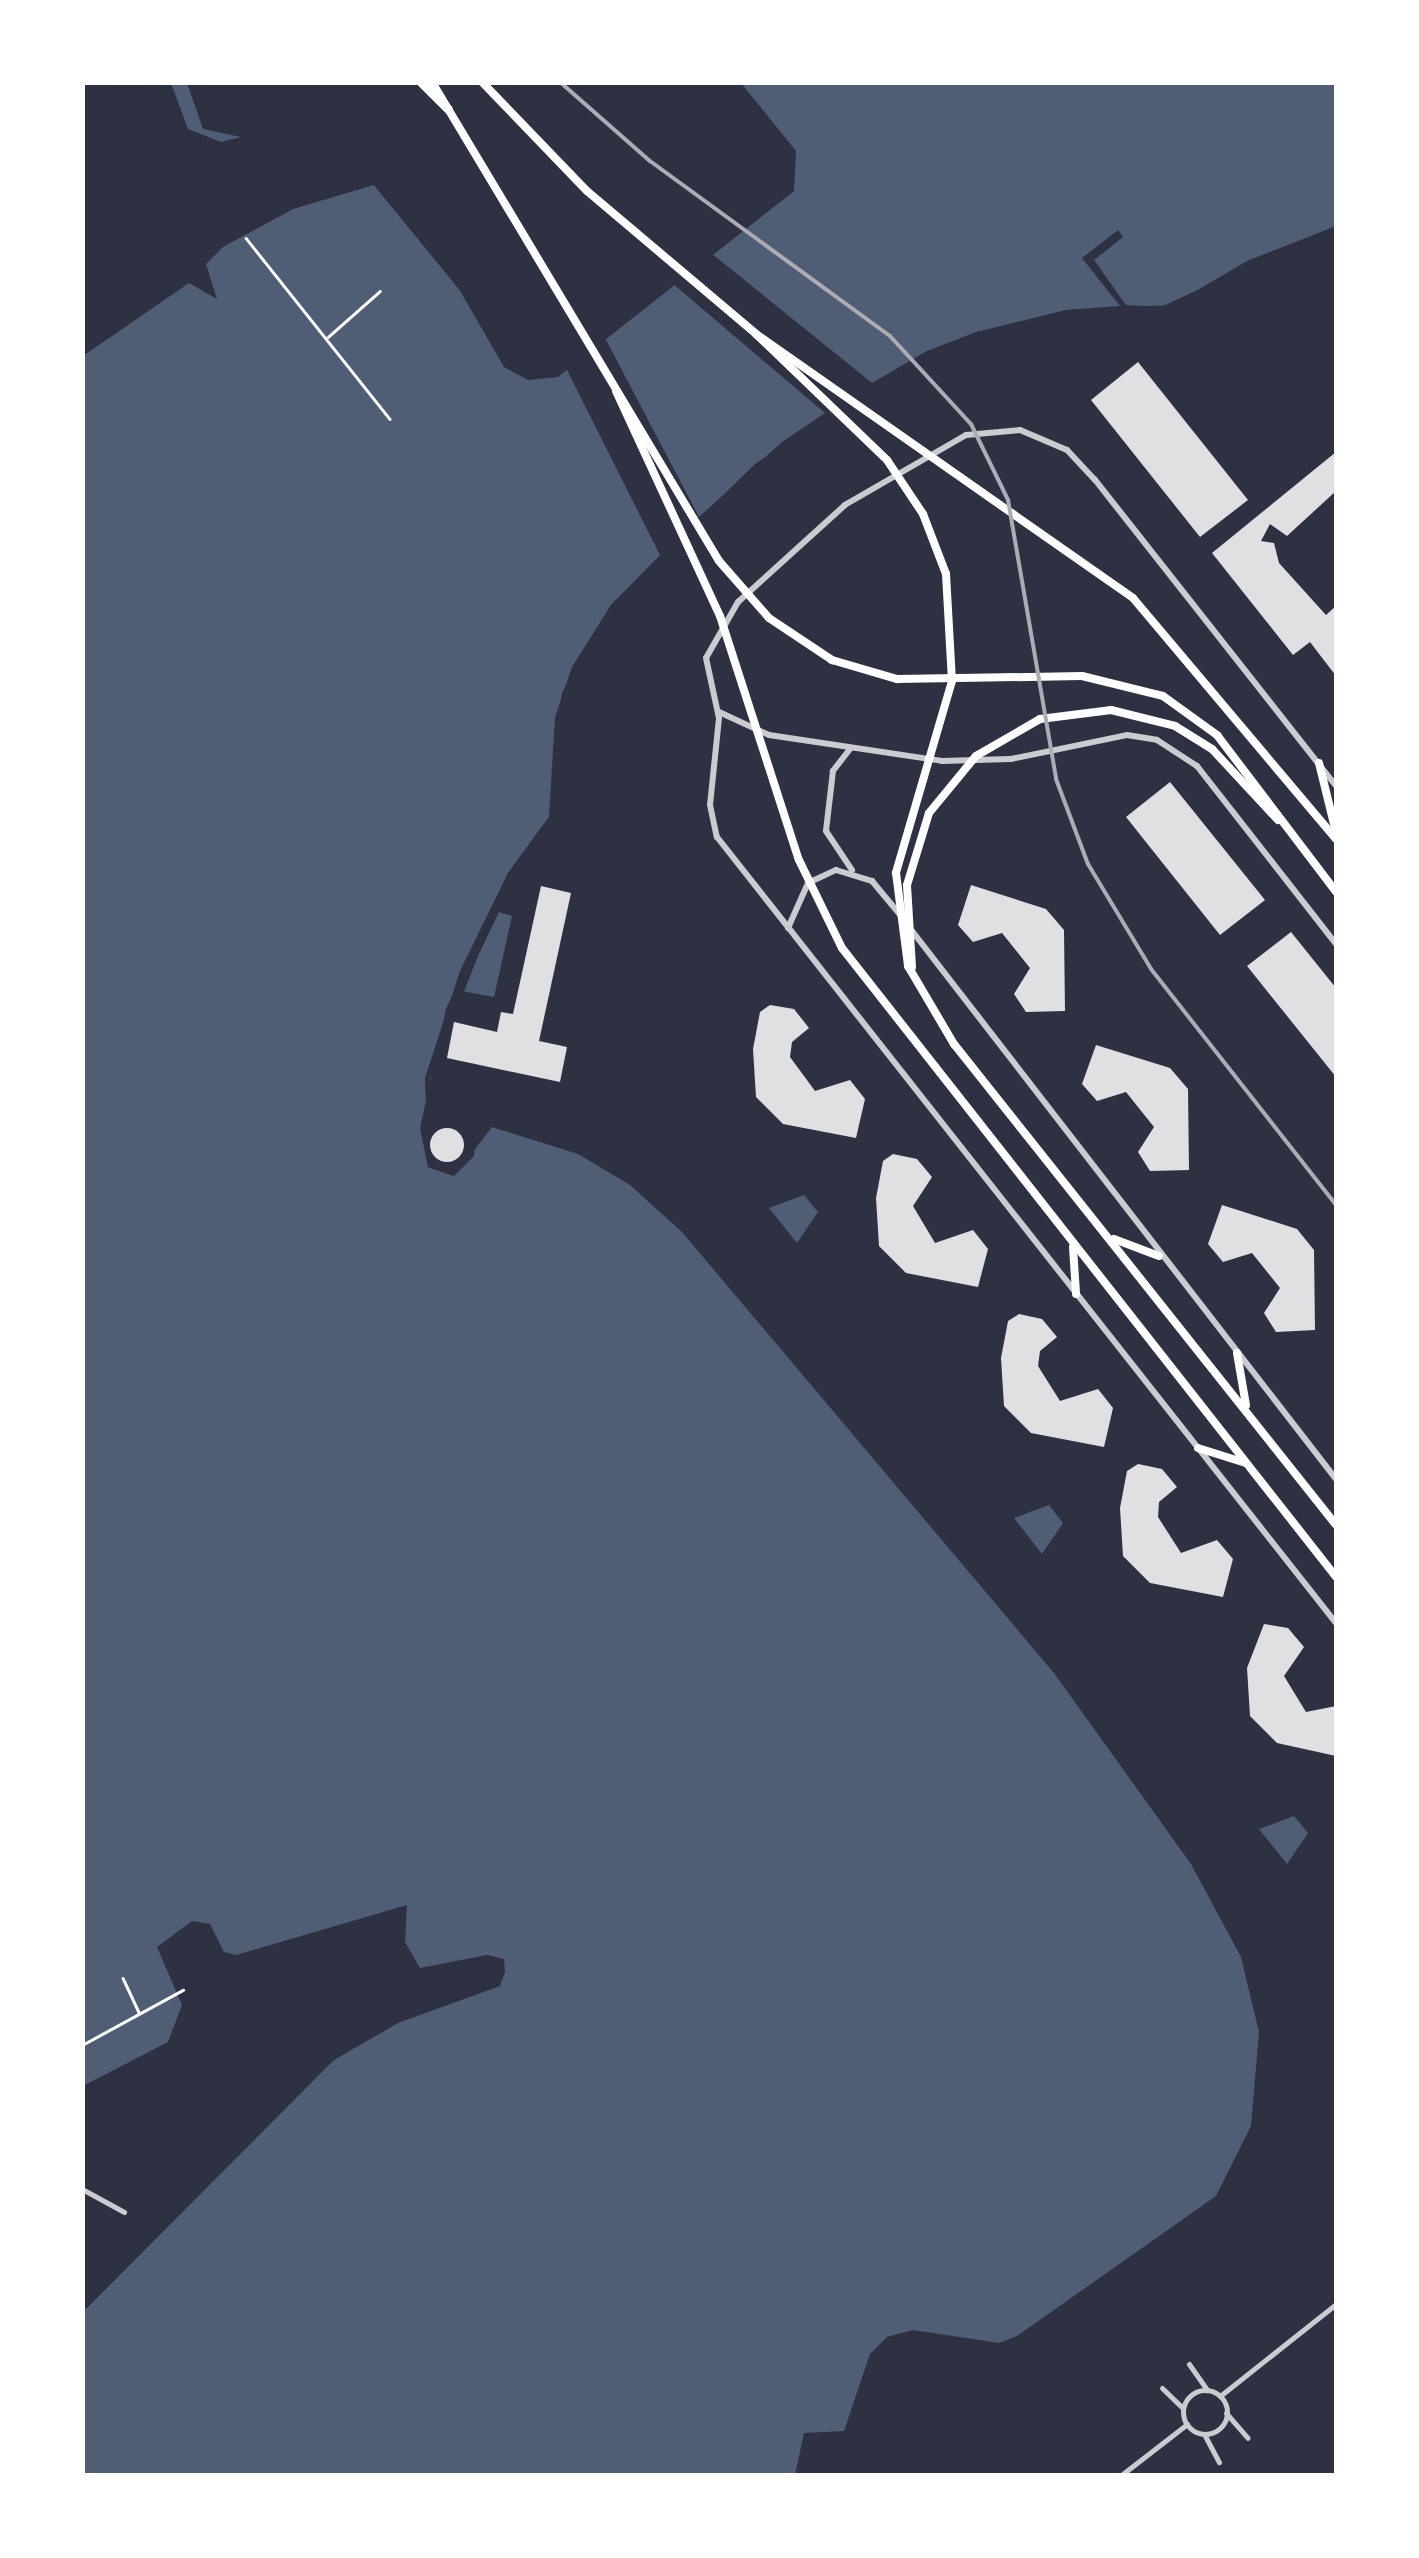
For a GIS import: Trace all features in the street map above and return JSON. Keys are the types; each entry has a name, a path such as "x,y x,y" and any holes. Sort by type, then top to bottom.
{"main road":[{"path":"421,82 448,109"},
{"path":"432,82 730,576 783,630 832,660 919,682 1082,676 1148,689 1217,734 1336,892"},
{"path":"482,82 577,181 756,334 887,460 923,514 946,574 954,638 948,702 896,872 898,934 913,976 987,1085 1336,1525"},
{"path":"756,334 1114,582 1186,650 1336,836"},
{"path":"616,391 734,651 818,906 956,1096 1336,1577"},
{"path":"913,976 910,866 950,782 991,744 1040,719 1093,710 1146,716 1212,749 1286,826"},
{"path":"1319,763 1336,836"},
{"path":"1110,1237 1159,1256"},
{"path":"1073,1247 1076,1294"},
{"path":"1236,1353 1247,1409"},
{"path":"1198,1448 1246,1464"}],"street":[{"path":"1336,786 1081,464 1046,438 1007,429 966,436 888,475 769,570 709,644 706,672 718,712 712,825 788,928 1336,1622"},
{"path":"718,712 768,736 976,761 1112,737 1157,740 1196,766 1336,944"},
{"path":"851,748 833,772 826,831 836,856 883,892 1159,1256 1336,1479"},
{"path":"788,928 816,876 858,873"},
{"path":"82,2190 124,2212"},
{"path":"1220,2396 1336,2304"},
{"path":"1190,2364 1207,2390 1220,2396 1226,2414 1248,2438"},
{"path":"1162,2388 1183,2408 1186,2424"},
{"path":"1183,2408 1207,2390"},
{"path":"1204,2433 1226,2414"},
{"path":"1186,2424 1204,2433 1219,2462"},
{"path":"1120,2476 1186,2424"}],"path":[{"path":"246,238 390,419"},
{"path":"326,338 380,291"},
{"path":"122,1978 140,2014"},
{"path":"82,2045 182,1990"}],"water":[{"path":"171,83 187,83 203,129 241,137 221,142 188,129"},
{"path":"741,83 1336,83 1336,226 1247,261 1172,305 1066,310 927,351 755,464 611,605 562,693 549,817 508,873 446,1009 420,1128 428,1167 454,1176 492,1127 578,1154 630,1185 682,1232 1054,1673 1191,1864 1241,1957 1259,2032 1251,2126 1216,2196 1017,2336 999,2343 913,2330 887,2337 870,2354 844,2431 804,2433 795,2475 83,2475 83,2312 334,2060 398,2023 500,1986 505,1972 504,1959 487,1955 420,1968 405,1942 407,1905 236,1955 224,1952 210,1924 192,1921 157,1947 182,2005 168,2042 83,2086 83,356 189,283 217,299 206,264 223,247 293,209 374,185 459,289 504,367 528,380 558,377 794,191 796,151"},
{"path":"499,912 512,916 494,997 461,991"},
{"path":"804,1195 818,1212 797,1243 769,1208"},
{"path":"1049,1505 1063,1523 1042,1554 1014,1518"},
{"path":"1294,1816 1308,1833 1287,1864 1259,1829"}],"pier":[{"path":"374,185 463,286 480,319 459,289"},
{"path":"1336,226 1174,310 1067,315 929,355 785,446 641,580 577,669 560,718 554,819 497,907 430,1079 432,1163 462,1165 476,1131 474,1156 454,1176 428,1167 425,1078 460,971 508,873 549,817 555,717 572,667 611,605 660,555 565,366 604,336 699,517 782,442 825,413 672,283 711,253 872,383 927,351 976,332 1066,310 1120,306 1082,258 1118,230 1123,237 1094,260 1126,305 1161,307"}],"building":[{"path":"1138,362 1248,500 1200,537 1091,400"},
{"path":"1336,452 1336,491 1287,536 1270,524 1261,541 1274,543 1279,563 1326,615 1336,606 1336,676 1310,642 1293,655 1212,553"},
{"path":"1170,782 1265,900 1220,935 1126,817"},
{"path":"971,885 1046,909 1064,930 1065,1011 1026,1012 1014,994 1030,968 1002,933 973,942 958,925"},
{"path":"541,886 571,893 539,1041 567,1047 560,1082 447,1058 454,1022 497,1032 501,1012 513,1014"},
{"path":"1291,932 1336,988 1336,1077 1247,966"},
{"path":"770,1005 794,1009 809,1028 792,1042 790,1057 815,1091 850,1080 865,1099 856,1138 783,1124 756,1097 753,1049 760,1012"},
{"path":"1096,1045 1170,1068 1188,1089 1189,1170 1150,1171 1138,1152 1154,1127 1126,1092 1097,1101 1082,1084"},
{"path":"447,1128 459,1133 464,1145 459,1157 447,1162 435,1157 430,1145 435,1133"},
{"path":"893,1154 917,1159 932,1177 913,1206 935,1243 973,1230 988,1249 978,1287 906,1273 879,1246 876,1198 883,1161"},
{"path":"1222,1205 1297,1229 1314,1250 1315,1330 1276,1332 1264,1313 1280,1288 1252,1253 1223,1262 1208,1244"},
{"path":"1019,1314 1042,1319 1057,1337 1040,1351 1038,1366 1060,1401 1098,1389 1113,1408 1104,1447 1031,1433 1004,1406 1001,1358 1008,1321"},
{"path":"1138,1464 1162,1469 1177,1487 1159,1502 1158,1517 1181,1553 1217,1540 1233,1559 1223,1597 1150,1583 1123,1556 1120,1508 1127,1471"},
{"path":"1264,1624 1288,1628 1304,1647 1284,1676 1306,1712 1336,1706 1336,1756 1277,1743 1250,1716 1247,1668"}],"railway":[{"path":"560,82 650,161 890,336 971,424 1008,500 1056,779 1088,864 1151,969 1336,1205"}]}
